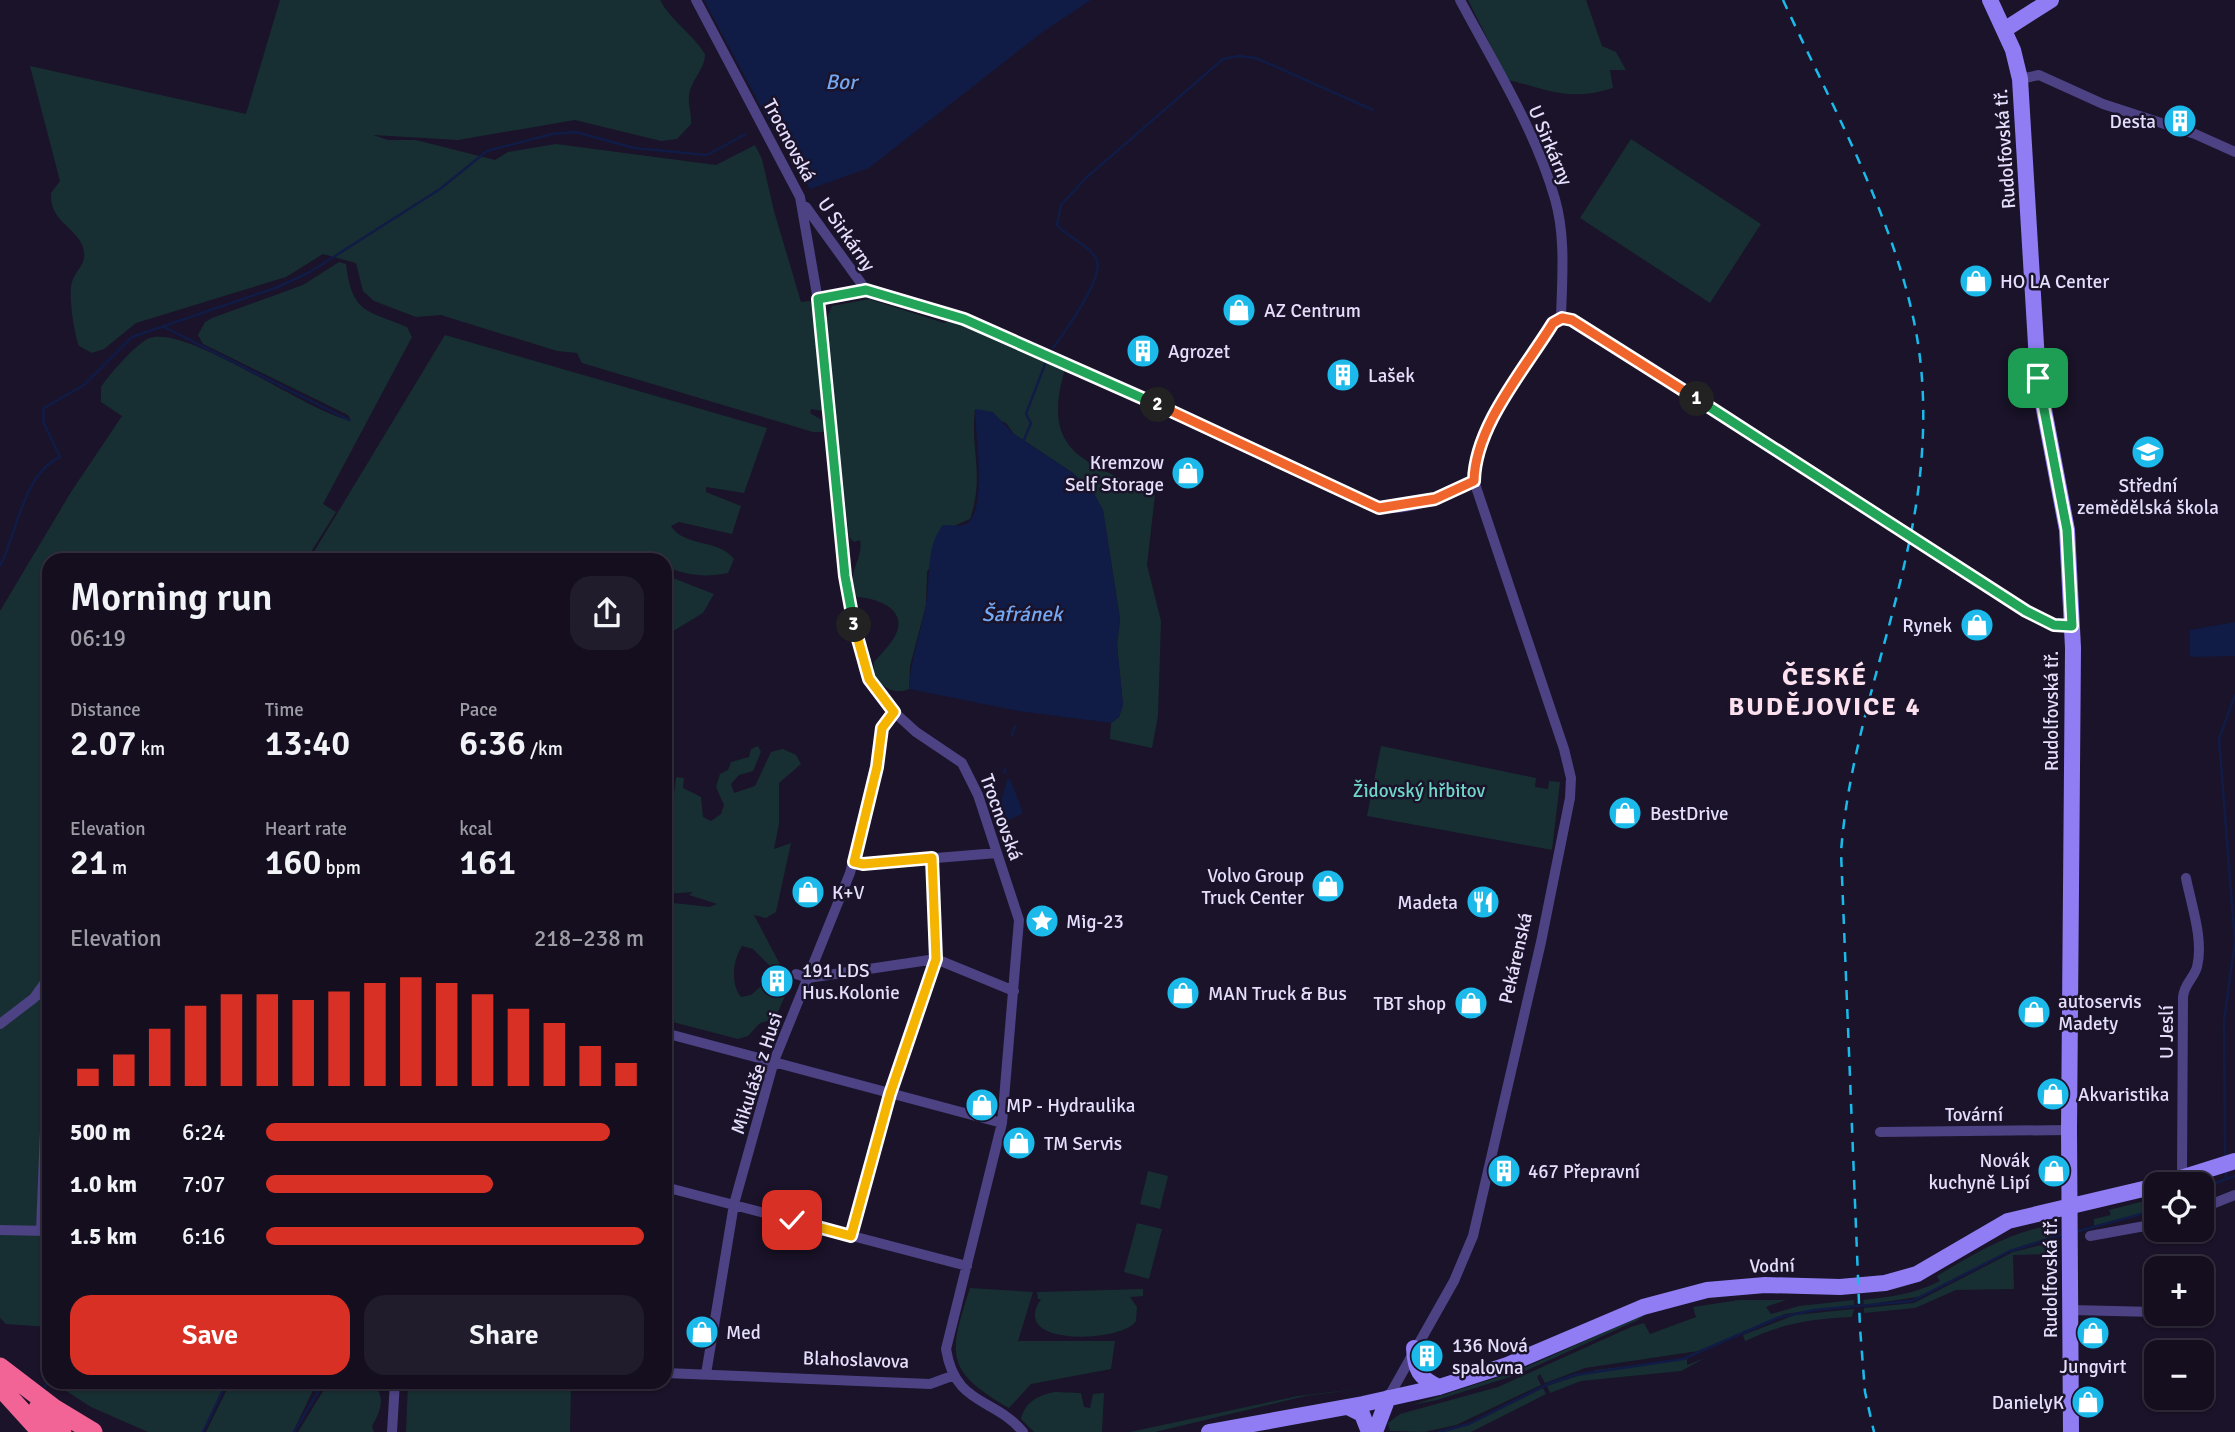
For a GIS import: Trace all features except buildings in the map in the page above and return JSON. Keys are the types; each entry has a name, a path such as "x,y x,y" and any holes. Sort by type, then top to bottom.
{"highway":[{"path":"0,1369 62,1432"},
{"path":"0,1369 55,1409 93,1432"},
{"path":"0,1387 41,1432"},
{"path":"0,1393 25,1432"}],"main road":[{"name":"Rudolfovská tř.","path":"1990,0 2004,30 2020,79 2038,378 2067,530 2072,626 2069,1130 2071,1432"},
{"path":"2004,30 2051,0"},
{"name":"Vodní","path":"2199,1172 2234,1161"},
{"name":"Vodní","path":"1388,1398 1439,1387 1507,1365 1643,1307 1707,1290 1766,1285 1840,1287 1885,1283 1917,1274 2008,1221 2071,1222 2144,1191"},
{"path":"1414,1348 1414,1363 1420,1377 1439,1387"},
{"path":"1209,1432 1388,1398"},
{"name":"Pekárenská","path":"1375,1432 1388,1398"},
{"path":"1348,1407 1362,1414 1369,1432"}],"street":[{"name":"Trocnovská","path":"696,0 800,197 818,299 845,576 864,668 875,690 894,712 916,732 962,762 978,795 1019,920 1002,1123 947,1349 952,1376"},
{"name":"U Sirkárny","path":"1460,0 1536,146 1556,201 1562,254 1562,318"},
{"path":"2020,79 2039,75 2104,104 2195,134 2235,152"},
{"name":"U Sirkárny","path":"800,197 812,218 866,290"},
{"name":"U Sirkárny","path":"818,299 866,290 964,319 1011,338 1379,508 1435,499 1474,481"},
{"path":"1474,481 1474,459 1482,436 1553,323 1562,318 1572,320 2026,611 2054,625 2072,626"},
{"name":"Pekárenská","path":"1388,1398 1454,1281 1473,1236 1541,942 1570,798 1571,778 1564,749 1474,481"},
{"name":"Mikuláše z Husi","path":"706,1374 734,1205 774,1061 854,862 877,767 882,728 894,712"},
{"path":"854,862 863,864 997,853"},
{"path":"851,1236 890,1094 936,959 932,858"},
{"name":"U Jeslí","path":"2182,1172 2183,997 2187,983 2197,967 2198,936 2186,878"},
{"path":"796,974 808,978 936,959 1014,991"},
{"path":"0,1024 41,991"},
{"path":"672,1034 1002,1123"},
{"name":"Tovární","path":"1880,1132 2069,1130"},
{"path":"2183,1150 2211,1168"},
{"path":"672,1188 967,1266"},
{"path":"2214,1205 2234,1199"},
{"path":"2090,1236 2144,1226"},
{"path":"0,1230 42,1231"},
{"path":"2071,1310 2144,1312"},
{"name":"Blahoslavova","path":"672,1373 930,1384 952,1376"},
{"path":"952,1376 975,1399 1012,1421 1023,1432"},
{"path":"392,1432 395,1389"}],"green space":[{"path":"280,0 660,0 705,54 689,96 691,124 677,139 661,141 575,120 458,140 373,135 388,140 416,140 495,160 508,152 556,144 716,165 755,145 762,159 774,211 801,302 810,301 815,322 823,411 811,409 810,413 825,422 826,432 813,432 582,363 577,353 557,351 441,315 416,317 374,301 363,291 356,263 323,254 286,277 136,323 104,349 92,353 79,346 72,314 71,287 83,261 84,252 82,244 60,219 52,203 51,193 60,181 30,66 246,114"},
{"path":"1468,0 1586,0 1602,46 1616,52 1626,70 1610,70 1613,88 1584,94 1560,93 1508,80"},
{"path":"1631,139 1761,224 1710,303 1580,218"},
{"path":"339,262 346,264 352,293 357,301 372,313 407,327 412,337 323,504 336,512 310,553 42,553 42,1327 6,1324 0,1318 0,611 71,492 122,416 101,402 101,387 144,341 168,337 191,344 306,402 351,421 348,415 203,344 198,335 205,322 212,318 303,285"},
{"path":"869,299 944,323 951,320 1065,369 1059,398 1059,421 1065,439 1091,463 1155,495 1147,565 1161,621 1158,716 1152,748 1110,739 1111,723 1119,717 1123,705 1117,645 1120,619 1103,510 1073,473 1014,434 1006,423 975,409 977,475 974,503 970,519 956,525 927,572 926,605 910,666 909,689 890,689 874,677 874,662 892,641 898,622 891,608 875,600 857,597 854,588 853,574 860,540 854,542 849,537 825,322 832,306"},
{"path":"445,335 767,428 744,493 706,487 706,492 741,506 732,534 679,522 671,526 684,537 728,553 734,559 728,573 689,574 672,569 672,553 313,553"},
{"path":"672,578 714,594 703,613 672,632"},
{"path":"758,746 761,752 753,771 739,775 731,784 734,793 755,786 771,752 783,749 796,755 801,764 779,783 779,824 774,849 791,843 776,912 766,918 754,915 782,968 774,970 753,949 742,946 736,958 734,978 741,997 751,995 765,983 786,993 775,1019 760,1023 748,1036 738,1039 672,1022 672,903 709,907 717,904 689,895 693,892 672,894 672,812 676,777 684,778 683,788 701,797 703,817 711,821 721,814 724,805 716,787 720,774 728,770 731,762 749,757 751,749"},
{"name":"Židovský hřbitov","path":"1381,746 1536,778 1535,787 1548,789 1549,781 1560,782 1552,850 1367,816"},
{"path":"1148,1171 1168,1176 1160,1209 1140,1204"},
{"path":"2144,1201 2144,1212 2094,1226 2094,1219 2111,1215 2109,1210"},
{"path":"1137,1223 1162,1229 1149,1279 1124,1272"},
{"path":"2048,1226 2054,1236 2010,1250 1923,1296 1864,1305 1863,1300 1902,1294 1940,1281 1937,1276 1990,1246"},
{"path":"2057,1241 2057,1254 2013,1255 2014,1289 1956,1290 1915,1308 1864,1313 1864,1308 1914,1303 2013,1252"},
{"path":"970,1288 1033,1292 1018,1341 1115,1341 1111,1369 1031,1384 1009,1408 973,1383 957,1359 958,1330"},
{"path":"1143,1289 1143,1296 1130,1297 1137,1307 1136,1321 1127,1328 1110,1334 1070,1336 1052,1333 1040,1326 1035,1315 1041,1299 1038,1299 1037,1292"},
{"path":"1739,1300 1786,1300 1766,1307 1771,1314 1799,1306 1854,1300 1854,1305 1785,1314 1698,1351 1585,1368 1545,1383 1540,1374 1537,1377 1541,1385 1456,1425 1424,1432 1390,1431 1388,1423 1400,1414 1498,1387 1631,1327 1644,1323 1650,1334 1696,1317 1693,1307"},
{"path":"1854,1309 1852,1317 1797,1323 1745,1341 1743,1335 1795,1315"},
{"path":"1650,1312 1638,1320 1516,1375 1437,1400 1412,1405 1517,1371"},
{"path":"1705,1358 1681,1371 1581,1381 1550,1393 1547,1386 1596,1370 1687,1359 1687,1365"},
{"path":"1366,1388 1305,1396 1155,1432 1130,1432 1298,1396"},
{"path":"1543,1388 1546,1394 1471,1432 1444,1432 1469,1425"},
{"path":"63,1389 222,1389 203,1432 148,1432 91,1407"},
{"path":"227,1389 314,1389 293,1432 206,1432"},
{"path":"324,1389 378,1389 381,1399 380,1409 372,1426 374,1432 298,1432"},
{"path":"408,1389 571,1389 570,1432 406,1432"},
{"path":"1055,1392 1081,1393 1084,1407 1090,1408 1093,1394 1104,1393 1102,1432 1034,1432 1021,1419 1023,1413 1033,1400"}],"water":[{"name":"Bor","path":"704,0 1091,0 1040,34 869,168 810,189 767,118"},
{"name":"Šafránek","path":"975,409 993,412 1014,434 1073,473 1094,493 1103,510 1120,619 1117,645 1123,705 1119,717 1111,723 1018,711 909,689 911,667 926,604 933,543 943,525 966,524 973,517 977,504 979,470"},
{"path":"2235,622 2235,656 2190,657 2190,630"},
{"path":"1010,778 1023,813 1009,820 998,811 1007,780"}],"waterway":[{"path":"1053,348 1089,292 1097,269 1095,256 1057,225 1061,205 1086,178 1223,59 1238,56 1256,58 1373,110"},
{"path":"0,566 29,490 47,465 60,457 43,421 44,408 84,385 132,337 278,287 310,272 440,189 487,151 552,134 576,132 634,148 707,155 746,134"},
{"path":"162,326 349,420"},
{"path":"1023,442 1031,423 1026,414 1045,364"},
{"path":"2225,1156 2224,1021 2235,942 2219,739 2235,695"},
{"path":"1012,735 1015,726"},
{"path":"2226,1170 2226,1179"},
{"path":"2214,1184 2235,1176"},
{"path":"2075,1232 2144,1213"},
{"path":"1439,1432 1469,1424 1548,1384 1575,1375 1683,1359 1777,1318 1814,1310 1912,1301 2010,1251 2065,1234"},
{"path":"203,1432 224,1389"},
{"path":"294,1432 320,1389"}],"railway":[{"path":"1783,0 1857,156 1889,236 1913,317 1923,399 1922,456 1915,511 1852,773 1841,852 1860,1328 1865,1392 1874,1432"}],"place":[{"name":"Desta","path":"2180,121"},
{"name":"HO LA Center","path":"1976,281"},
{"name":"AZ Centrum","path":"1239,310"},
{"name":"Agrozet","path":"1143,351"},
{"name":"Lašek","path":"1343,375"},
{"name":"Střední zemědělská škola","path":"2148,452"},
{"name":"Kremzow Self Storage","path":"1188,473"},
{"name":"Rynek","path":"1977,625"},
{"name":"BestDrive","path":"1625,813"},
{"name":"Volvo Group Truck Center","path":"1328,886"},
{"name":"K+V","path":"808,892"},
{"name":"Madeta","path":"1483,902"},
{"name":"Mig-23","path":"1042,921"},
{"name":"191 LDS Hus.Kolonie","path":"777,981"},
{"name":"MAN Truck & Bus","path":"1183,993"},
{"name":"TBT shop","path":"1471,1003"},
{"name":"autoservis Madety","path":"2034,1012"},
{"name":"Akvaristika","path":"2053,1094"},
{"name":"MP - Hydraulika","path":"982,1105"},
{"name":"TM Servis","path":"1019,1143"},
{"name":"467 Přepravní","path":"1504,1171"},
{"name":"Novák kuchyně Lipí","path":"2054,1171"},
{"name":"Med","path":"702,1332"},
{"name":"Jungvirt","path":"2093,1333"},
{"name":"136 Nová spalovna","path":"1427,1356"},
{"name":"DanielyK","path":"2088,1402"}],"district":[{"name":"ČESKÉ BUDĚJOVICE 4","path":"1825,691"}],"route":[{"path":"792,1220 851,1236 890,1094 936,959 932,858 863,864 854,862 877,767 882,728 894,712 869,679 856,638 845,576 818,299 866,290 964,319 1112,383 1379,508 1435,499 1474,481 1474,459 1482,436 1553,323 1562,318 1572,320 2037,618 2054,625 2072,626 2067,530 2038,378"}]}
